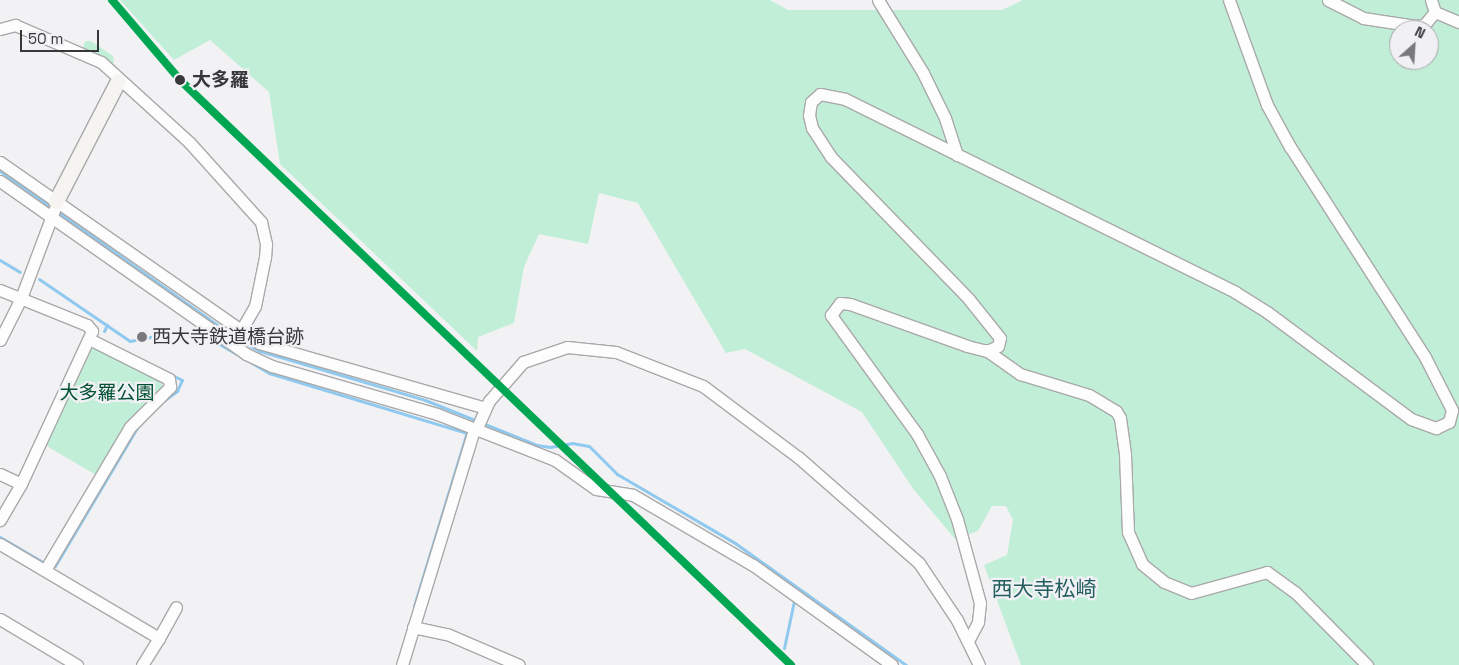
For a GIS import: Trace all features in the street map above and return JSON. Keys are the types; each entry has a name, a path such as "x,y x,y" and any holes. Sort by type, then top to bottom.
{"street":[{"path":"878,0 923,73 945,118 956,155"},
{"path":"986,350 998,346 1000,338 990,323 830,157 812,128 811,102 820,94 846,99 1235,292 1267,312 1411,419 1426,426 1444,426 1452,410 1448,398 1425,357 1290,148 1267,105 1229,0"},
{"path":"1328,0 1363,18 1415,26 1424,25 1436,12"},
{"path":"1431,0 1436,12 1459,22"},
{"path":"0,29 15,25 82,52 101,62 118,81 133,88 189,142 261,222 266,244 255,306 234,342"},
{"path":"0,340 21,298 54,209 118,81"},
{"path":"0,162 54,209 234,342 272,366 437,414 479,422"},
{"path":"0,182 54,209 234,342 264,346 479,422 555,460 596,489 628,492 753,565 892,665"},
{"path":"0,290 87,325 92,331 21,484 0,520"},
{"path":"968,641 978,622 980,603 957,519 940,476 917,434 831,315 840,303 850,304 933,336 986,350 1020,374 1089,395 1116,410 1120,418 1125,454 1128,532 1142,564 1164,582 1191,593 1268,572 1295,592 1367,665"},
{"path":"45,570 130,427 170,387 169,379 89,339"},
{"path":"402,665 479,422 523,362 567,347 616,352 703,386 798,457 919,563 968,641 979,665"},
{"path":"0,474 21,484"},
{"path":"0,544 159,638"},
{"path":"142,665 176,607"},
{"path":"0,619 78,665"},
{"path":"413,627 447,634 518,665"}],"green space":[{"path":"120,0 770,0 788,10 1002,10 1023,0 1459,0 1459,665 1021,665 984,565 1007,555 1013,520 1006,506 992,506 978,531 955,539 914,490 862,412 745,349 726,353 638,203 599,193 588,244 539,234 524,267 514,323 478,337 477,351 280,164 269,92 210,40 174,60"},
{"path":"85,41 91,41 113,56 114,62 112,64 83,48"},
{"name":"大多羅公園","path":"95,348 161,381 163,388 127,424 96,475 45,445 87,352"}],"waterway":[{"path":"0,171 240,341 260,351 425,400 537,445 550,447 572,443 589,446 617,474 735,543 906,665"},
{"path":"0,260 20,272"},
{"path":"39,279 130,341 181,331 202,334 269,373 467,433"},
{"path":"104,331 107,325"},
{"path":"162,402 177,391 182,380 170,374"},
{"path":"55,566 138,426"},
{"path":"414,606 466,435"},
{"path":"0,537 41,561"},
{"path":"784,648 794,601"}],"transit line":[{"name":"N","path":"112,0 180,80 791,665"}],"place":[{"name":"大多羅","path":"180,80"},
{"name":"西大寺鉄道橋台跡","path":"142,337"}],"district":[{"name":"西大寺松崎","path":"1044,589"}]}
